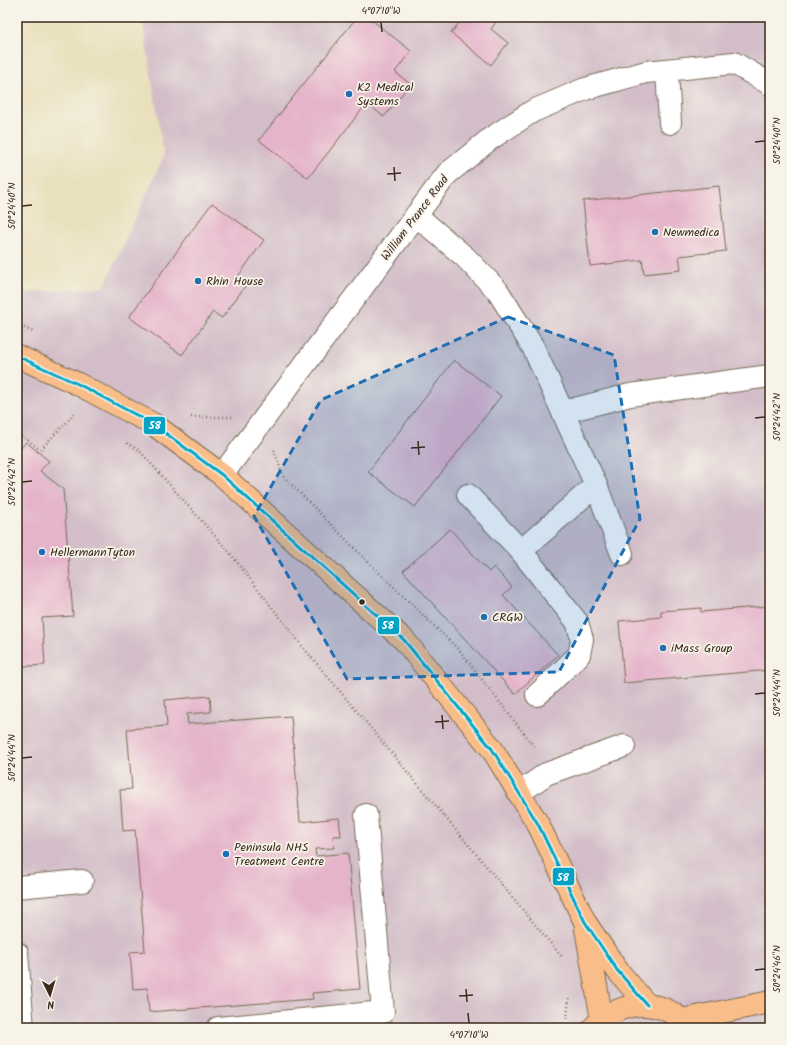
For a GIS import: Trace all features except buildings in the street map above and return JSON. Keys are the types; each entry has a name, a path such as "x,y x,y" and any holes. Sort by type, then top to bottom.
{"main road":[{"path":"17,356 78,384 152,424 222,475 404,640 492,749 541,831 585,922 617,970 647,1005"},
{"path":"585,922 598,1024 616,1011 647,1005 668,1011 686,1024 770,1002"}],"street":[{"name":"William Prance Road","path":"222,475 448,174 490,140 533,111 585,89 646,72 734,63 770,84"},
{"path":"667,70 670,123"},
{"path":"416,215 465,257 497,290 533,347 596,485 622,554"},
{"path":"563,412 630,394 770,376"},
{"path":"521,551 596,485"},
{"path":"468,495 521,551 577,622 582,639 579,655 537,695"},
{"path":"519,793 546,774 624,746"},
{"path":"218,1028 383,1012 366,815"},
{"path":"17,887 82,881"},
{"path":"17,953 23,1028"}],"path":[{"path":"17,435 24,437 39,451 76,412"},
{"path":"121,439 139,450 230,553 308,653 564,959"},
{"path":"567,1020 570,989"}],"highlighted area":[{"path":"508,317 614,355 640,519 559,672 347,679 254,516 321,400"}],"shaded area":[{"path":"142,17 770,17 770,1028 17,1028 17,293 104,287 164,156"}],"transit line":[{"name":"58","path":"17,356 78,384 153,424 222,475 404,640 492,749 538,824 585,922 617,970 647,1005"}],"place":[{"name":"K2 Medical Systems","path":"349,94"},
{"name":"Newmedica","path":"655,232"},
{"name":"Rhin House","path":"198,281"},
{"name":"HellermannTyton","path":"42,552"},
{"name":"CRGW","path":"484,617"},
{"name":"iMass Group","path":"663,648"},
{"name":"Peninsula NHS Treatment Centre","path":"226,854"}]}
